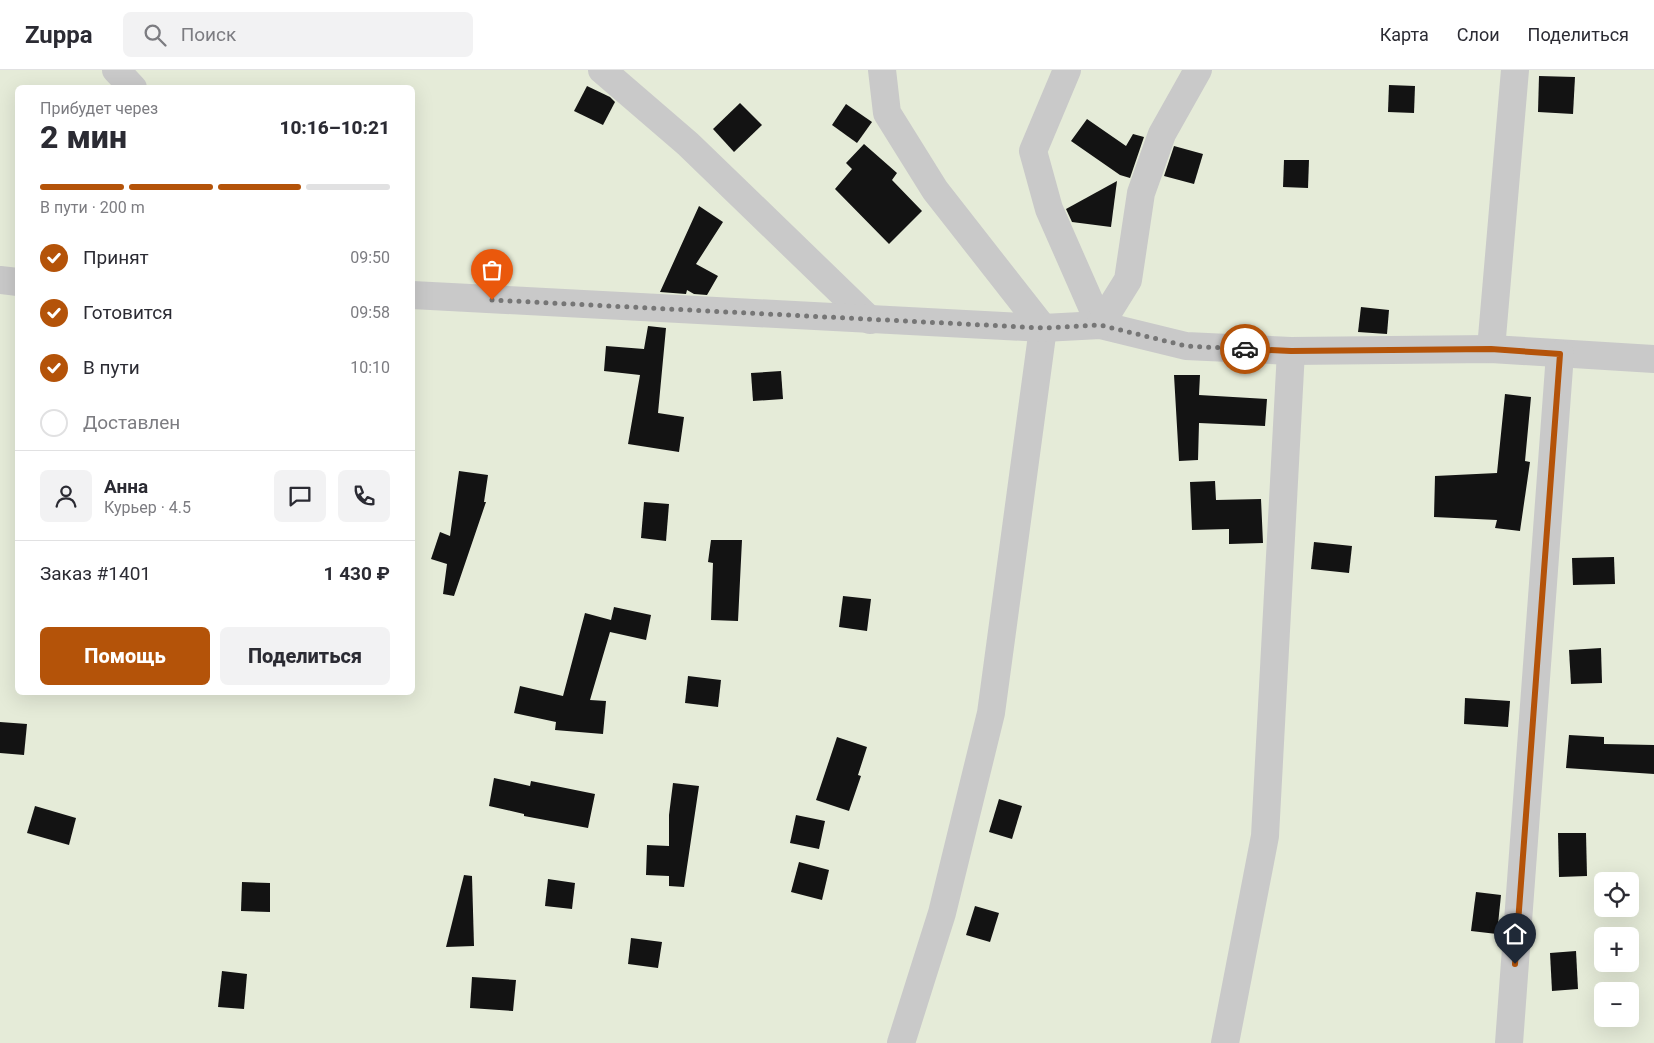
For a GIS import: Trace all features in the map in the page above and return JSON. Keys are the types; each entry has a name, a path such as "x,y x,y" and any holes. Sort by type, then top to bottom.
{"street":[{"path":"116,70 130,85"},
{"path":"602,70 688,144 870,320"},
{"path":"882,70 887,113 935,190 1043,328 991,713 942,913 901,1043"},
{"path":"1068,70 1033,151 1049,209 1100,325"},
{"path":"1100,325 1128,280 1141,193 1162,134 1198,70"},
{"path":"1491,349 1515,70"},
{"path":"0,280 15,282"},
{"path":"415,296 1043,328 1100,325 1186,346 1291,351 1491,349 1654,359"},
{"path":"1224,1043 1265,836 1291,351"},
{"path":"1509,1043 1560,354"}],"green space":[{"path":"0,70 1654,70 1654,1043 0,1043"}],"building":[{"path":"1539,76 1575,77 1573,114 1538,112"},
{"path":"1389,85 1415,86 1414,113 1388,112"},
{"path":"587,86 610,97 615,102 603,125 574,111"},
{"path":"740,103 762,125 734,152 713,129"},
{"path":"846,104 872,122 857,143 832,125"},
{"path":"1087,119 1126,146 1133,134 1144,137 1130,178 1120,175 1071,141"},
{"path":"864,144 897,173 892,180 922,211 889,244 835,189 852,169 846,163"},
{"path":"1174,146 1203,154 1194,184 1164,176"},
{"path":"1284,160 1309,160 1308,188 1283,187"},
{"path":"1117,181 1111,227 1072,222 1066,209"},
{"path":"699,206 723,222 696,264 718,276 707,295 694,294 687,290 686,294 660,292"},
{"path":"1361,307 1389,310 1387,334 1358,332"},
{"path":"648,326 666,328 658,413 684,417 679,452 628,444 640,375 604,371 606,346 644,349"},
{"path":"781,371 783,399 753,401 751,373"},
{"path":"1174,375 1200,375 1199,395 1267,399 1265,426 1199,423 1198,460 1179,461"},
{"path":"1505,394 1531,397 1525,461 1530,462 1520,531 1495,528 1497,520 1434,517 1435,476 1497,473"},
{"path":"459,471 488,475 484,502 486,502 454,596 443,594 447,564 431,559 440,532 450,536"},
{"path":"1215,481 1216,500 1261,499 1263,543 1229,544 1229,529 1192,530 1190,482"},
{"path":"644,502 669,504 666,541 641,538"},
{"path":"711,540 742,540 738,621 711,620 713,563 708,562"},
{"path":"1314,542 1352,546 1349,573 1311,569"},
{"path":"1614,557 1615,584 1573,585 1572,558"},
{"path":"843,596 871,599 867,631 839,627"},
{"path":"614,607 651,615 646,640 610,632 590,700 606,701 603,734 555,730 556,722 514,713 520,686 563,696 585,613 611,620"},
{"path":"1601,648 1602,683 1571,684 1569,650"},
{"path":"688,676 721,680 718,707 685,703"},
{"path":"1465,698 1510,701 1508,727 1464,724"},
{"path":"0,722 27,724 24,755 0,753"},
{"path":"1569,735 1604,737 1604,744 1654,745 1654,774 1566,768"},
{"path":"837,737 867,747 858,775 861,776 849,811 816,800"},
{"path":"494,778 530,786 531,781 595,794 588,828 524,816 524,814 489,806"},
{"path":"673,783 699,786 684,887 669,886 669,876 646,875 647,845 669,846 669,815"},
{"path":"999,799 1022,806 1012,839 989,832"},
{"path":"35,806 76,818 69,845 27,833"},
{"path":"796,815 825,821 819,849 790,843"},
{"path":"1558,833 1586,833 1587,876 1559,877"},
{"path":"799,862 829,870 822,900 791,892"},
{"path":"464,875 472,876 474,946 446,947"},
{"path":"548,879 575,883 572,909 545,906"},
{"path":"242,882 270,883 270,912 241,911"},
{"path":"1476,892 1501,895 1497,934 1471,931"},
{"path":"975,906 999,913 990,942 966,935"},
{"path":"631,938 662,942 658,968 628,964"},
{"path":"1576,951 1578,989 1552,991 1550,953"},
{"path":"222,971 247,974 244,1009 218,1007"},
{"path":"472,977 516,980 513,1011 470,1008"}],"way so far":[{"path":"492,300 1043,328 1100,325 1186,346 1245,349"}],"route":[{"path":"1245,349 1291,351 1491,349 1560,354 1515,964"}]}
